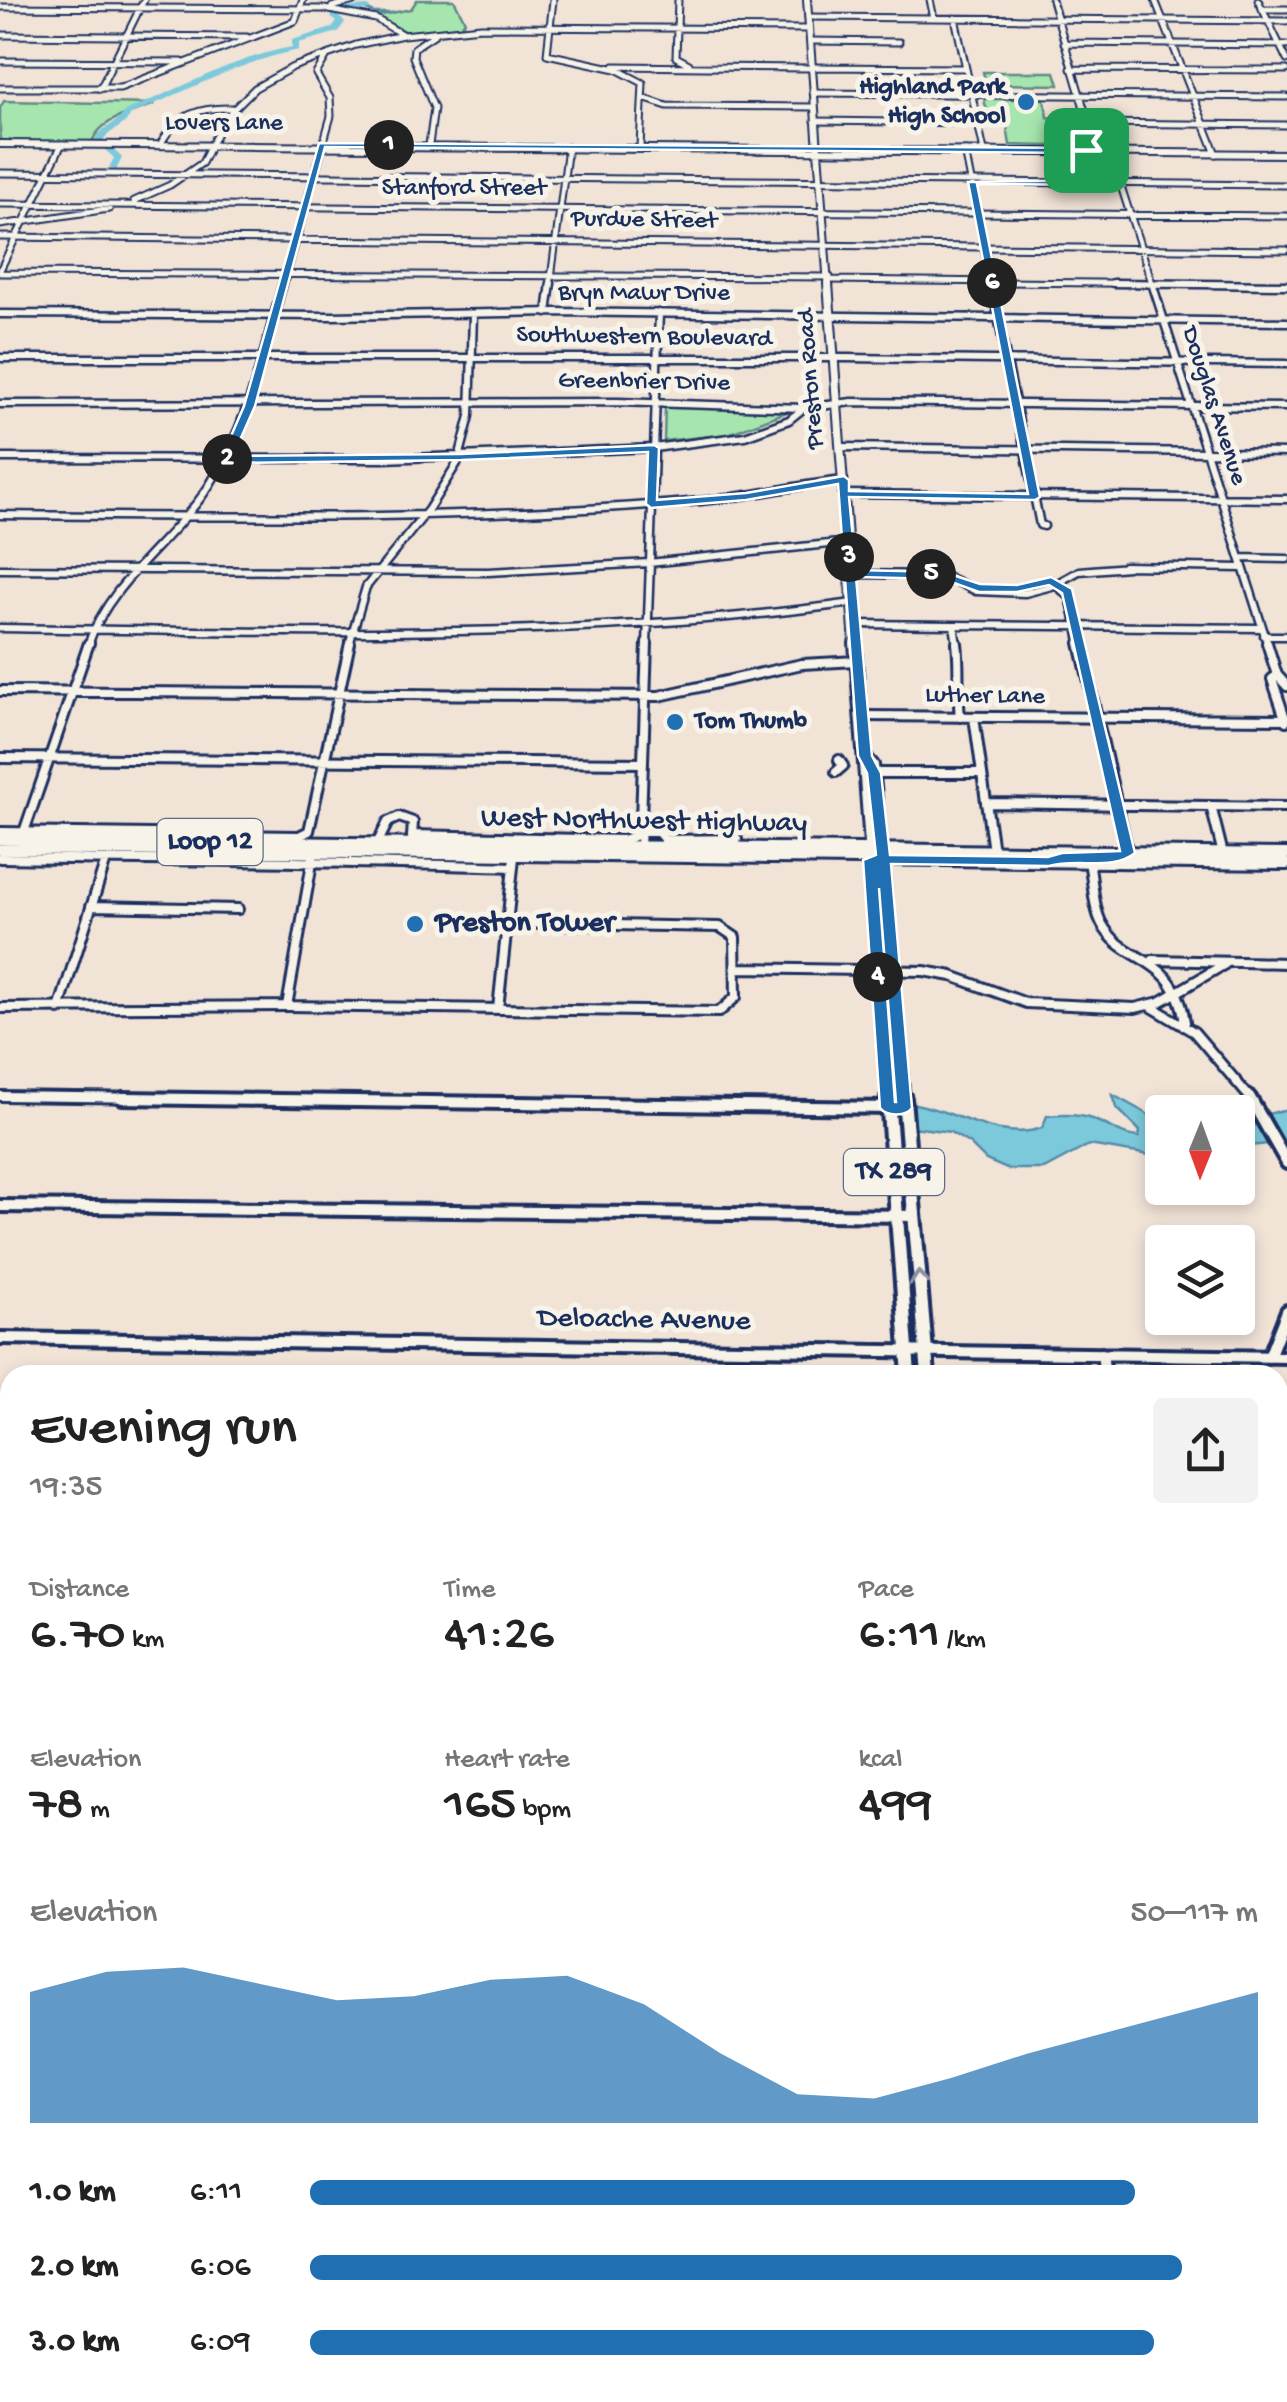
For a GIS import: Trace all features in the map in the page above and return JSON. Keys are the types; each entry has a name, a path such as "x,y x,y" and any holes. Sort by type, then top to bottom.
{"main road":[{"name":"Preston Road","path":"807,0 857,661 883,855 927,1365"},
{"name":"Lovers Lane","path":"0,144 1082,152 1099,149 1287,154"},
{"path":"1114,165 1120,152"},
{"name":"Preston Road","path":"868,765 869,854 909,1365"},
{"name":"West Northwest Highway","path":"0,835 378,844 411,839 514,856"},
{"path":"314,856 402,850 411,839"},
{"name":"West Northwest Highway","path":"0,848 314,856 869,854 1049,862 1287,864"},
{"path":"1049,862 1062,857 1119,858 1128,853"},
{"name":"West Northwest Highway","path":"883,855 1287,854"}],"street":[{"path":"100,89 144,0"},
{"path":"0,88 120,88 295,21 304,0"},
{"path":"320,9 358,0"},
{"path":"553,0 547,54 601,65 643,83"},
{"path":"676,57 678,0"},
{"path":"930,0 934,18"},
{"name":"Douglas Avenue","path":"1052,0 1087,122 1099,149 1114,165 1277,675 1287,686"},
{"path":"1155,0 1216,154"},
{"path":"1258,0 1284,45 1287,60"},
{"path":"0,6 320,9 384,22 403,35"},
{"path":"1262,9 1287,9"},
{"path":"516,26 551,14"},
{"path":"808,17 1287,20"},
{"path":"955,18 984,151"},
{"path":"0,225 124,205 188,174 205,159 232,108 254,88 332,52 377,40 452,29 516,26 809,28"},
{"path":"414,48 424,39 452,29"},
{"path":"0,35 254,38"},
{"path":"377,40 414,48"},
{"path":"810,42 899,42"},
{"path":"1064,43 1284,45"},
{"path":"414,48 416,76 435,111 429,145"},
{"path":"24,832 94,628 135,570 185,516 226,459 249,406 332,104 316,74 320,62 332,52"},
{"path":"654,66 676,57 696,67"},
{"path":"0,61 189,62"},
{"path":"601,65 966,68"},
{"path":"640,147 643,83 649,72 668,67"},
{"path":"1071,68 1287,70"},
{"path":"282,72 316,74"},
{"path":"813,93 1287,97"},
{"path":"644,98 667,106"},
{"path":"643,113 667,106 814,107"},
{"path":"161,144 171,126 186,113 232,108"},
{"path":"815,121 978,123"},
{"path":"1087,122 1287,125"},
{"path":"62,144 0,272 552,274 1287,285"},
{"path":"547,313 568,146"},
{"path":"965,151 1040,525 1044,526"},
{"path":"0,173 1287,185"},
{"name":"Stanford Street","path":"0,204 1287,216"},
{"name":"Purdue Street","path":"0,237 1287,250"},
{"path":"640,852 658,313"},
{"name":"Bryn Mawr Drive","path":"0,314 658,313 1287,322"},
{"path":"0,835 306,834 353,630 371,572 425,515 461,457 471,428 473,314"},
{"name":"Southwestern Boulevard","path":"0,358 472,357 1287,364"},
{"name":"Greenbrier Drive","path":"0,404 655,402 804,408 839,404 1287,407"},
{"path":"0,458 461,457 654,448 746,436 788,420 804,408"},
{"path":"842,446 1287,452"},
{"path":"0,515 425,515 651,504 746,496 844,480"},
{"path":"843,494 1287,500"},
{"path":"0,569 502,571 649,563 848,542"},
{"path":"1240,558 1287,559"},
{"path":"851,574 951,576 976,591 1033,589 1079,570 1243,568"},
{"path":"1053,582 1068,591 1128,853"},
{"path":"0,628 525,632 746,620 854,603"},
{"path":"855,624 1077,626 1287,636"},
{"path":"954,625 961,674 957,687 960,717"},
{"path":"0,690 645,696 668,695 694,686 820,661 857,661"},
{"name":"Douglas Avenue","path":"1277,675 1272,679 1286,721"},
{"name":"Luther Lane","path":"862,716 1286,721"},
{"path":"974,717 993,852"},
{"path":"0,758 642,764"},
{"path":"836,772 843,766 839,760"},
{"path":"868,765 887,772 982,773"},
{"path":"986,804 1287,807"},
{"path":"1211,806 1223,854"},
{"path":"378,844 388,822 395,818 411,820 411,839 624,840 640,832 658,832 661,838 670,840 738,839"},
{"path":"0,858 249,862 314,856 287,1006"},
{"path":"498,1009 514,856"},
{"path":"59,1009 106,860"},
{"path":"1089,862 1101,923 1119,943 1150,959 1287,963"},
{"path":"91,906 238,908"},
{"path":"0,1008 287,1006 719,1012 734,1002 735,937 720,927 507,924"},
{"path":"1150,959 1177,994 1186,1022 1260,1112 1287,1163"},
{"path":"1151,1007 1225,964"},
{"path":"737,968 893,969 952,976 1026,1003 1151,1007 1186,1022"},
{"path":"0,1096 904,1108"},
{"path":"0,1206 914,1216"},
{"path":"1269,1357 1287,1311"},
{"name":"Deloache Avenue","path":"0,1338 1287,1357"},
{"path":"1102,1354 1104,1365"}],"green space":[{"path":"417,0 454,0 465,21 460,26 406,32 377,16 411,9"},
{"path":"983,72 1055,72 1059,85 986,84"},
{"path":"984,99 1044,99 1048,117 1081,128 1087,147 1010,145 1005,115 988,115"},
{"path":"4,101 155,104 110,122 92,142 0,141 0,108"},
{"path":"665,406 792,410 728,434 664,441"}],"water":[{"path":"1113,1095 1145,1113 1145,1154 1089,1145 1044,1169 1007,1169 986,1160 950,1132 912,1127 909,1103 1009,1131 1042,1128 1047,1116 1067,1115 1086,1117 1139,1137 1140,1131 1117,1108"},
{"path":"1287,1109 1287,1142 1255,1145 1255,1114"}],"waterway":[{"path":"362,8 372,12"},
{"path":"98,142 101,134 124,121 128,113 230,66 296,48 295,42 335,30 341,22 335,17 343,10 368,8"},
{"path":"374,13 392,13"},
{"path":"106,146 118,158 113,168"}],"place":[{"name":"Highland Park High School","path":"1026,102"},
{"name":"Tom Thumb","path":"675,722"},
{"name":"Preston Tower","path":"415,924"}],"route":[{"path":"1086,150 322,144 249,406 226,459 461,457 654,448 651,504 746,496 844,480 843,494 863,736 865,756 873,765 884,860 904,1108 888,1108 870,860 884,860 940,860 1049,862 1062,857 1119,858 1128,853 1068,591 1051,581 1017,589 979,588 935,574 851,574 843,494 1035,497 972,182 1120,183 1104,152 1097,152 1094,144 1086,150"}]}
